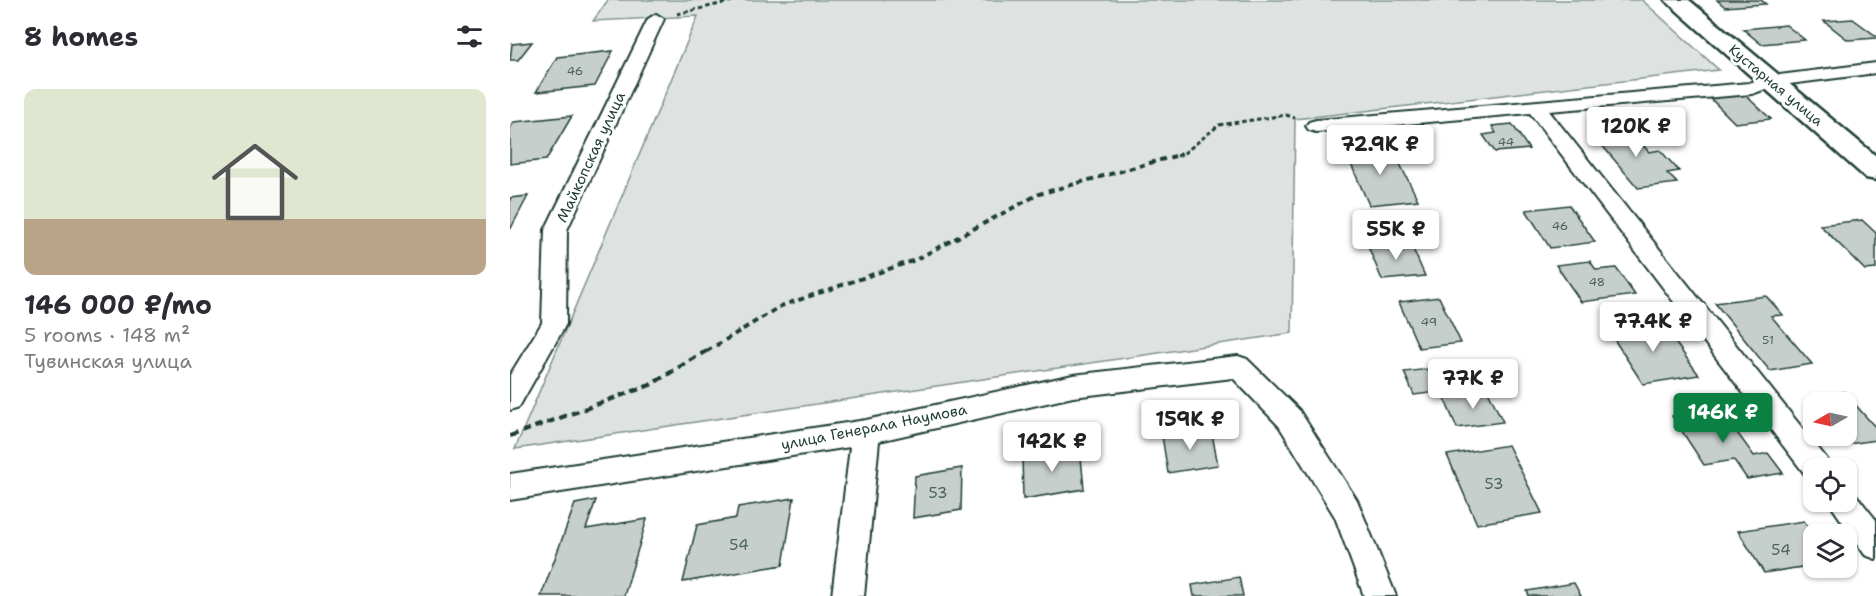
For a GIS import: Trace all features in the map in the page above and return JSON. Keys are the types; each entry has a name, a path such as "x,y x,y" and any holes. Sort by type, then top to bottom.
{"street":[{"name":"Кустарная улица","path":"1676,0 1876,171"},
{"name":"Майкопская улица","path":"510,399 554,324 556,230 656,19"},
{"path":"1316,126 1538,109 1752,88 1771,81 1876,68"},
{"path":"1538,109 1809,458"},
{"name":"улица Генерала Наумова","path":"510,487 866,432 1073,386 1238,367 1289,418 1347,510 1380,596"},
{"path":"848,596 866,432"},
{"path":"1851,512 1876,544"}],"path":[{"path":"656,19 737,0"},
{"path":"510,436 650,385 781,306 915,260 1039,194 1183,154 1219,125 1286,115 1316,126"}],"shaded area":[{"path":"608,0 1642,0 1719,70 1295,119 1292,333 515,449 698,16 593,21"}],"building":[{"path":"1717,0 1761,0 1766,4 1725,7"},
{"path":"1853,19 1876,38 1848,40 1824,21"},
{"path":"1786,25 1805,40 1761,44 1743,29"},
{"path":"532,42 518,60 510,60 512,44"},
{"path":"613,51 595,86 536,92 557,57"},
{"path":"1745,95 1771,119 1735,123 1710,98"},
{"path":"572,116 546,160 510,164 510,128 514,122"},
{"path":"1512,124 1529,149 1495,152 1483,135 1496,133 1492,126"},
{"path":"1626,126 1649,152 1660,150 1679,171 1667,173 1677,183 1638,188 1590,131"},
{"path":"1368,144 1374,156 1395,154 1418,200 1369,205 1343,146"},
{"path":"528,196 510,230 510,198"},
{"path":"1569,205 1595,242 1550,248 1526,210"},
{"path":"1862,220 1876,233 1876,269 1865,270 1820,225"},
{"path":"1410,242 1425,276 1382,280 1368,246"},
{"path":"1590,261 1596,270 1616,268 1635,295 1581,302 1556,265"},
{"path":"1766,296 1783,315 1771,316 1812,364 1770,371 1715,303"},
{"path":"1439,297 1461,343 1419,348 1399,302"},
{"path":"1661,323 1699,375 1643,384 1608,330"},
{"path":"1445,367 1455,390 1414,395 1404,372"},
{"path":"1488,391 1503,422 1457,428 1444,398"},
{"path":"1857,407 1876,428 1876,440 1857,443"},
{"path":"1720,409 1754,456 1768,453 1783,473 1747,479 1734,460 1704,465 1672,416"},
{"path":"1211,429 1218,465 1168,473 1162,436"},
{"path":"1508,445 1542,513 1477,524 1447,455"},
{"path":"1080,447 1084,489 1023,499 1022,456"},
{"path":"962,468 961,510 913,518 915,476"},
{"path":"794,498 783,565 683,582 697,525 736,518 738,507"},
{"path":"596,500 586,529 647,519 624,596 541,596 575,504"},
{"path":"1804,521 1806,524 1803,524 1803,567 1764,573 1738,531"},
{"path":"1239,577 1243,596 1194,596 1192,585"},
{"path":"1574,583 1581,596 1529,596 1527,591"}]}
